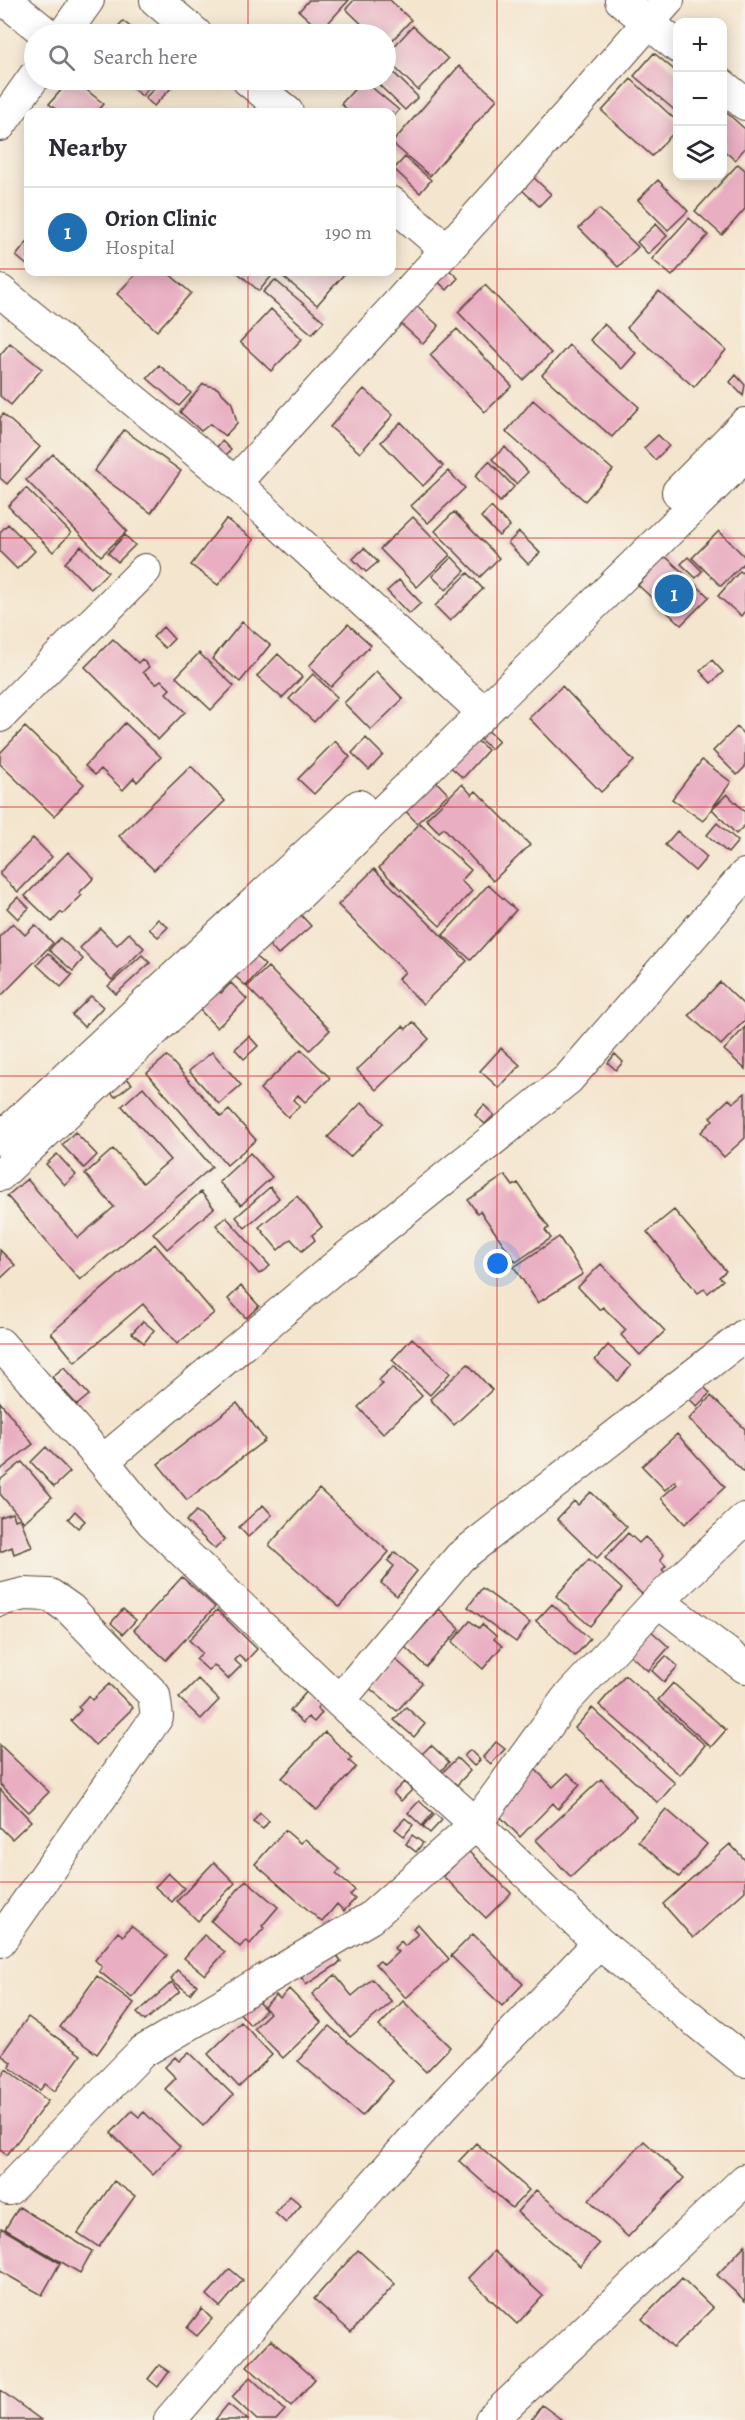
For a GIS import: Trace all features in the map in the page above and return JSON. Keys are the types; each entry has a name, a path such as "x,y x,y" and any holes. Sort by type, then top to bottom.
{"street":[{"path":"5,0 35,24"},
{"path":"71,24 88,0"},
{"path":"156,0 184,24"},
{"path":"621,0 658,11 673,38"},
{"path":"235,483 447,250 658,11"},
{"path":"727,88 745,104"},
{"path":"0,125 25,90"},
{"path":"260,90 282,108"},
{"path":"396,206 447,250"},
{"path":"0,291 235,483 471,701"},
{"path":"0,1139 471,701 745,424"},
{"path":"0,1175 284,909 745,456"},
{"path":"0,717 145,570"},
{"path":"103,1461 347,1257 568,1079 745,875"},
{"path":"339,1701 460,1557 745,1335"},
{"path":"0,1344 103,1461 153,1522 339,1701 476,1824 599,1943 745,2061"},
{"path":"3,2191 141,2052 370,1918 476,1824 566,1700 658,1601 745,1519"},
{"path":"0,1600 24,1594 50,1595 57,1600 84,1623 154,1695 157,1717 0,1941"},
{"path":"658,1601 745,1667"},
{"path":"170,2420 444,2105 599,1943"},
{"path":"491,2420 745,2180"}],"building":[{"path":"309,0 349,0 327,24 313,24 299,11"},
{"path":"354,0 390,0 411,20 396,36 396,24 362,24 346,9"},
{"path":"413,26 448,59 418,90 396,69 396,44"},
{"path":"654,53 673,69 673,109 634,76"},
{"path":"459,66 497,99 430,176 396,146 396,138"},
{"path":"396,75 418,97 405,110 384,90 396,90"},
{"path":"631,79 673,117 673,133 652,156 602,111"},
{"path":"61,90 86,90 104,104 100,108 54,108 49,104"},
{"path":"135,90 147,90 142,96"},
{"path":"153,90 169,90 154,106 145,98"},
{"path":"354,90 375,90 399,110 396,113 396,108 346,108 341,104"},
{"path":"727,113 745,129 745,148 735,160 727,153"},
{"path":"405,157 431,180 420,193 396,171 396,167"},
{"path":"738,164 745,170 745,209 722,235 695,211 723,180 727,180 727,176"},
{"path":"531,175 551,194 539,206 519,187"},
{"path":"658,180 688,211 668,230 638,200"},
{"path":"599,209 638,247 618,267 579,228"},
{"path":"689,218 708,235 672,276 652,259"},
{"path":"656,224 667,236 648,254 637,242"},
{"path":"24,246 24,263 16,256"},
{"path":"444,265 458,278 447,290 433,277"},
{"path":"134,276 172,276 191,293 157,331 117,294"},
{"path":"242,276 272,276 259,291"},
{"path":"282,276 342,276 317,305"},
{"path":"275,280 324,321 312,334 263,292"},
{"path":"485,285 551,353 523,380 458,312"},
{"path":"659,291 726,350 694,387 627,328"},
{"path":"415,305 439,326 423,344 399,322"},
{"path":"271,309 302,339 271,371 240,342"},
{"path":"604,324 636,353 622,369 590,340"},
{"path":"457,329 512,386 485,412 430,355"},
{"path":"10,343 42,369 11,405 0,396 0,355"},
{"path":"569,345 639,407 612,437 542,375"},
{"path":"159,365 191,393 179,406 147,378"},
{"path":"736,375 745,385 743,396 730,382"},
{"path":"203,384 217,388 232,403 237,423 225,436 210,424 201,431 180,412"},
{"path":"364,389 393,415 360,453 330,427"},
{"path":"533,400 613,470 585,501 506,432"},
{"path":"3,414 40,447 7,484 0,478 0,418"},
{"path":"401,422 443,466 423,486 381,442"},
{"path":"124,430 181,471 151,513 94,471"},
{"path":"658,435 669,446 655,460 644,448"},
{"path":"222,441 231,450 224,457 215,449"},
{"path":"505,447 528,472 516,484 492,459"},
{"path":"53,454 127,531 101,556 26,480"},
{"path":"489,461 514,487 500,502 475,476"},
{"path":"448,471 465,488 428,523 411,506"},
{"path":"26,488 71,533 53,552 8,506"},
{"path":"491,507 510,526 499,536 481,517"},
{"path":"454,512 499,558 480,577 435,531"},
{"path":"413,517 450,555 417,587 380,549"},
{"path":"226,519 254,540 218,585 191,565"},
{"path":"8,524 35,551 17,569 0,552 0,532"},
{"path":"719,531 745,557 745,562 721,586 692,558"},
{"path":"519,532 540,553 528,564 508,543"},
{"path":"125,535 135,545 118,562 108,553"},
{"path":"81,546 108,572 91,589 65,563"},
{"path":"364,548 378,562 366,572 353,559"},
{"path":"665,556 709,597 681,625 638,585"},
{"path":"452,557 465,571 446,590 432,576"},
{"path":"688,557 702,571 696,578 681,564"},
{"path":"740,571 745,575 745,611 741,616 718,596"},
{"path":"468,573 483,589 450,621 435,606"},
{"path":"399,580 421,603 409,614 387,591"},
{"path":"242,622 270,645 240,682 212,659"},
{"path":"348,624 371,645 331,687 309,666"},
{"path":"163,627 174,639 165,648 153,637"},
{"path":"113,639 138,663 142,659 149,667 143,672 156,684 161,680 170,689 166,693 185,712 158,740 85,667"},
{"path":"199,653 234,686 211,710 176,677"},
{"path":"278,654 302,677 282,698 257,676"},
{"path":"712,660 723,672 711,683 700,671"},
{"path":"376,671 403,699 371,730 344,703"},
{"path":"313,674 337,697 314,722 289,699"},
{"path":"562,686 634,761 601,792 529,718"},
{"path":"125,723 161,757 137,782 134,778 123,790 101,769 95,775 85,766"},
{"path":"480,723 499,741 491,749 472,732"},
{"path":"25,727 84,784 54,816 0,764 0,753"},
{"path":"737,727 745,736 745,767 737,775 713,751"},
{"path":"469,734 488,750 463,778 445,762"},
{"path":"366,738 383,755 369,770 352,753"},
{"path":"335,741 350,757 314,794 298,779"},
{"path":"702,760 731,782 703,821 672,799"},
{"path":"191,766 225,801 154,870 119,836"},
{"path":"428,773 448,794 417,823 397,802"},
{"path":"462,784 472,795 476,791 530,845 493,881 444,828 439,832 426,819"},
{"path":"727,794 745,812 745,825 736,834 712,809"},
{"path":"420,823 471,870 461,881 472,891 440,926 379,868"},
{"path":"717,823 738,841 728,853 707,835"},
{"path":"677,831 707,857 695,871 665,845"},
{"path":"33,838 52,857 18,892 0,875 0,872"},
{"path":"68,852 94,878 79,893 82,895 52,922 25,896"},
{"path":"374,869 467,961 423,1004 398,979 405,972 338,905"},
{"path":"488,885 516,910 471,960 443,935"},
{"path":"18,897 29,908 18,919 7,908"},
{"path":"299,913 311,926 278,955 262,937"},
{"path":"158,919 168,927 158,937 149,929"},
{"path":"13,923 25,935 35,925 53,943 1,996 0,936"},
{"path":"100,928 117,945 129,933 144,948 112,980 80,948"},
{"path":"60,938 83,959 73,971 49,950"},
{"path":"246,948 265,965 246,986 227,969"},
{"path":"48,953 72,975 61,987 37,965"},
{"path":"142,955 150,963 116,994 108,986"},
{"path":"268,967 330,1030 310,1050 247,987"},
{"path":"720,982 745,1006 745,1020 721,1045 689,1015"},
{"path":"231,983 247,999 217,1028 199,1009 218,991 221,993"},
{"path":"91,996 103,1007 84,1027 72,1015"},
{"path":"413,1022 429,1039 376,1090 357,1070 403,1026 406,1029"},
{"path":"745,1027 745,1069 724,1050"},
{"path":"249,1036 258,1046 244,1059 235,1049"},
{"path":"501,1048 520,1065 499,1088 480,1071"},
{"path":"301,1049 330,1078 305,1102 298,1095 293,1100 300,1106 288,1117 260,1089"},
{"path":"212,1052 241,1085 219,1104 189,1071"},
{"path":"615,1054 623,1062 616,1070 608,1063"},
{"path":"167,1056 221,1117 229,1110 256,1140 227,1165 147,1073"},
{"path":"122,1073 132,1084 115,1097 106,1086"},
{"path":"143,1087 212,1167 80,1280 7,1196 27,1179 78,1238 114,1207 85,1174 113,1149 143,1183 170,1160 122,1106"},
{"path":"745,1093 745,1138 724,1157 701,1132 713,1120 710,1117 729,1099 733,1103"},
{"path":"362,1102 383,1123 350,1157 328,1137"},
{"path":"484,1105 494,1115 485,1124 475,1115"},
{"path":"75,1132 97,1155 84,1168 62,1145"},
{"path":"250,1153 272,1177 241,1205 219,1182"},
{"path":"57,1154 76,1175 65,1185 46,1164"},
{"path":"505,1175 513,1186 518,1183 549,1228 545,1230 551,1238 516,1262 480,1211 477,1213 468,1200"},
{"path":"270,1187 279,1198 245,1228 236,1217"},
{"path":"201,1192 214,1208 167,1249 153,1233"},
{"path":"297,1196 322,1227 312,1235 315,1240 302,1251 291,1239 278,1250 259,1227"},
{"path":"674,1210 726,1271 719,1277 723,1280 708,1293 704,1289 698,1293 647,1232"},
{"path":"226,1217 270,1266 259,1274 216,1225"},
{"path":"559,1237 583,1274 538,1303 514,1267"},
{"path":"155,1244 214,1313 177,1344 143,1304 75,1362 51,1333"},
{"path":"0,1250 15,1265 0,1279"},
{"path":"601,1264 665,1331 640,1355 621,1335 626,1330 603,1307 600,1310 578,1287"},
{"path":"241,1286 259,1306 246,1318 228,1299"},
{"path":"143,1321 154,1330 144,1343 132,1333"},
{"path":"412,1338 450,1373 430,1395 392,1360"},
{"path":"608,1345 631,1366 618,1381 595,1360"},
{"path":"468,1364 492,1390 454,1425 430,1399"},
{"path":"394,1366 422,1396 383,1434 358,1407 383,1384 379,1380"},
{"path":"64,1367 89,1395 77,1405 52,1377"},
{"path":"702,1385 710,1393 697,1406 689,1399"},
{"path":"711,1396 745,1429 745,1473 689,1419"},
{"path":"0,1402 33,1444 0,1470"},
{"path":"237,1403 265,1440 187,1500 158,1464"},
{"path":"677,1434 725,1487 685,1524 661,1498 677,1484 675,1481 665,1490 642,1466"},
{"path":"46,1447 70,1472 54,1487 31,1462"},
{"path":"22,1462 52,1497 24,1522 0,1494 0,1480"},
{"path":"319,1489 389,1552 339,1607 269,1545"},
{"path":"591,1492 627,1527 597,1558 557,1519 574,1501 578,1505"},
{"path":"263,1505 272,1515 248,1537 239,1527"},
{"path":"75,1511 85,1521 78,1528 68,1519"},
{"path":"196,1511 225,1539 215,1549 186,1521"},
{"path":"13,1513 15,1520 20,1518 32,1547 14,1554 12,1547 0,1552 0,1517"},
{"path":"628,1533 639,1543 645,1537 664,1555 660,1560 666,1566 662,1570 668,1575 643,1595 605,1558"},
{"path":"395,1552 417,1571 397,1596 381,1583 394,1566 388,1561"},
{"path":"589,1559 622,1589 590,1626 556,1596"},
{"path":"182,1577 215,1607 166,1660 134,1630"},
{"path":"482,1588 530,1623 516,1642 468,1607"},
{"path":"552,1604 590,1639 575,1656 536,1621"},
{"path":"123,1609 136,1620 123,1634 111,1623"},
{"path":"439,1609 460,1629 426,1667 405,1647"},
{"path":"217,1610 257,1649 246,1661 239,1655 234,1660 241,1666 228,1679 214,1665 208,1670 196,1659 202,1653 189,1640"},
{"path":"470,1621 479,1628 482,1624 496,1636 494,1639 502,1646 483,1669 452,1642"},
{"path":"649,1629 669,1647 648,1671 628,1653"},
{"path":"666,1656 678,1666 664,1682 652,1671"},
{"path":"394,1658 422,1683 397,1711 368,1687"},
{"path":"625,1675 705,1745 680,1775 599,1705"},
{"path":"198,1679 219,1700 201,1719 179,1698"},
{"path":"673,1683 726,1730 711,1747 658,1700"},
{"path":"109,1684 133,1708 95,1745 71,1721 81,1710 78,1707 88,1696 92,1700"},
{"path":"308,1690 322,1702 317,1708 322,1713 314,1722 308,1717 303,1723 290,1711"},
{"path":"406,1707 425,1724 414,1737 394,1720"},
{"path":"592,1708 675,1783 658,1803 575,1728"},
{"path":"325,1732 352,1758 349,1761 356,1767 317,1810 282,1778"},
{"path":"496,1742 505,1749 491,1764 483,1757"},
{"path":"0,1745 49,1792 29,1812 0,1784"},
{"path":"431,1745 449,1762 440,1772 422,1754"},
{"path":"470,1750 480,1760 474,1766 464,1756"},
{"path":"457,1758 470,1771 456,1786 442,1773"},
{"path":"531,1765 553,1787 568,1773 580,1785 558,1809 553,1803 520,1837 490,1806"},
{"path":"601,1779 636,1816 571,1877 536,1840"},
{"path":"404,1782 412,1790 401,1801 393,1793"},
{"path":"0,1789 31,1821 12,1839 0,1827"},
{"path":"419,1801 433,1813 422,1826 408,1813"},
{"path":"666,1809 707,1844 679,1877 638,1841"},
{"path":"260,1813 269,1821 263,1829 253,1822"},
{"path":"435,1814 442,1820 430,1833 423,1827"},
{"path":"405,1818 413,1825 404,1836 395,1829"},
{"path":"285,1830 300,1843 305,1839 340,1869 336,1874 355,1890 350,1895 355,1899 344,1911 337,1904 322,1922 255,1864"},
{"path":"412,1835 423,1843 416,1852 406,1844"},
{"path":"730,1844 745,1860 745,1891 693,1938 663,1904"},
{"path":"468,1851 511,1893 486,1918 443,1876"},
{"path":"214,1862 235,1883 198,1921 177,1901"},
{"path":"168,1873 184,1888 172,1902 155,1887"},
{"path":"246,1880 278,1907 250,1944 246,1940 240,1947 211,1921"},
{"path":"418,1924 449,1959 406,1998 375,1964 380,1961 384,1965 398,1952 394,1948 401,1941 405,1946 418,1934 413,1928"},
{"path":"131,1926 167,1955 132,1998 99,1971 102,1967 95,1960 118,1932 123,1936"},
{"path":"473,1934 523,1984 502,2006 451,1956"},
{"path":"204,1935 225,1952 205,1975 184,1958"},
{"path":"334,1950 341,1962 306,1985 298,1972"},
{"path":"177,1970 197,1985 190,1994 171,1979"},
{"path":"335,1975 352,1996 372,1979 392,2002 350,2037 312,1994"},
{"path":"97,1976 134,2003 97,2054 60,2027"},
{"path":"172,1982 180,1991 145,2021 137,2013"},
{"path":"289,1989 321,2022 283,2058 254,2028 270,2013 264,2007 276,1995 280,1999"},
{"path":"253,1997 266,2010 250,2025 238,2011"},
{"path":"403,2001 450,2047 426,2072 379,2026"},
{"path":"28,2017 81,2055 55,2091 45,2084 40,2090 9,2067 12,2063 1,2055"},
{"path":"241,2022 272,2055 239,2087 208,2054"},
{"path":"329,2026 393,2081 362,2116 298,2061"},
{"path":"189,2052 233,2095 203,2126 165,2089 176,2078 165,2067 175,2057 179,2061"},
{"path":"6,2069 48,2101 7,2155 0,2150 0,2078"},
{"path":"132,2111 139,2117 144,2112 180,2147 153,2175 111,2133"},
{"path":"644,2141 684,2178 628,2237 589,2200"},
{"path":"476,2143 529,2190 512,2208 459,2161"},
{"path":"114,2181 135,2196 99,2247 78,2233"},
{"path":"536,2190 599,2244 580,2266 517,2212"},
{"path":"290,2196 301,2205 286,2223 275,2213"},
{"path":"19,2207 92,2251 80,2273 5,2229"},
{"path":"1,2228 60,2263 42,2295 0,2271"},
{"path":"745,2245 745,2301 717,2275"},
{"path":"358,2250 395,2284 351,2332 314,2299"},
{"path":"494,2251 543,2296 517,2324 468,2278"},
{"path":"230,2269 243,2280 220,2307 207,2295"},
{"path":"682,2278 713,2308 673,2348 642,2319"},
{"path":"202,2309 212,2319 197,2336 187,2328"},
{"path":"271,2340 315,2379 291,2406 247,2366"},
{"path":"159,2365 169,2372 158,2387 148,2379"},
{"path":"250,2377 285,2410 276,2420 257,2420 232,2397"},
{"path":"0,2390 41,2420 0,2420"},
{"path":"228,2404 248,2420 215,2420"},
{"path":"542,2405 562,2420 531,2420"}],"place":[{"name":"Orion Clinic","path":"674,594"}]}
